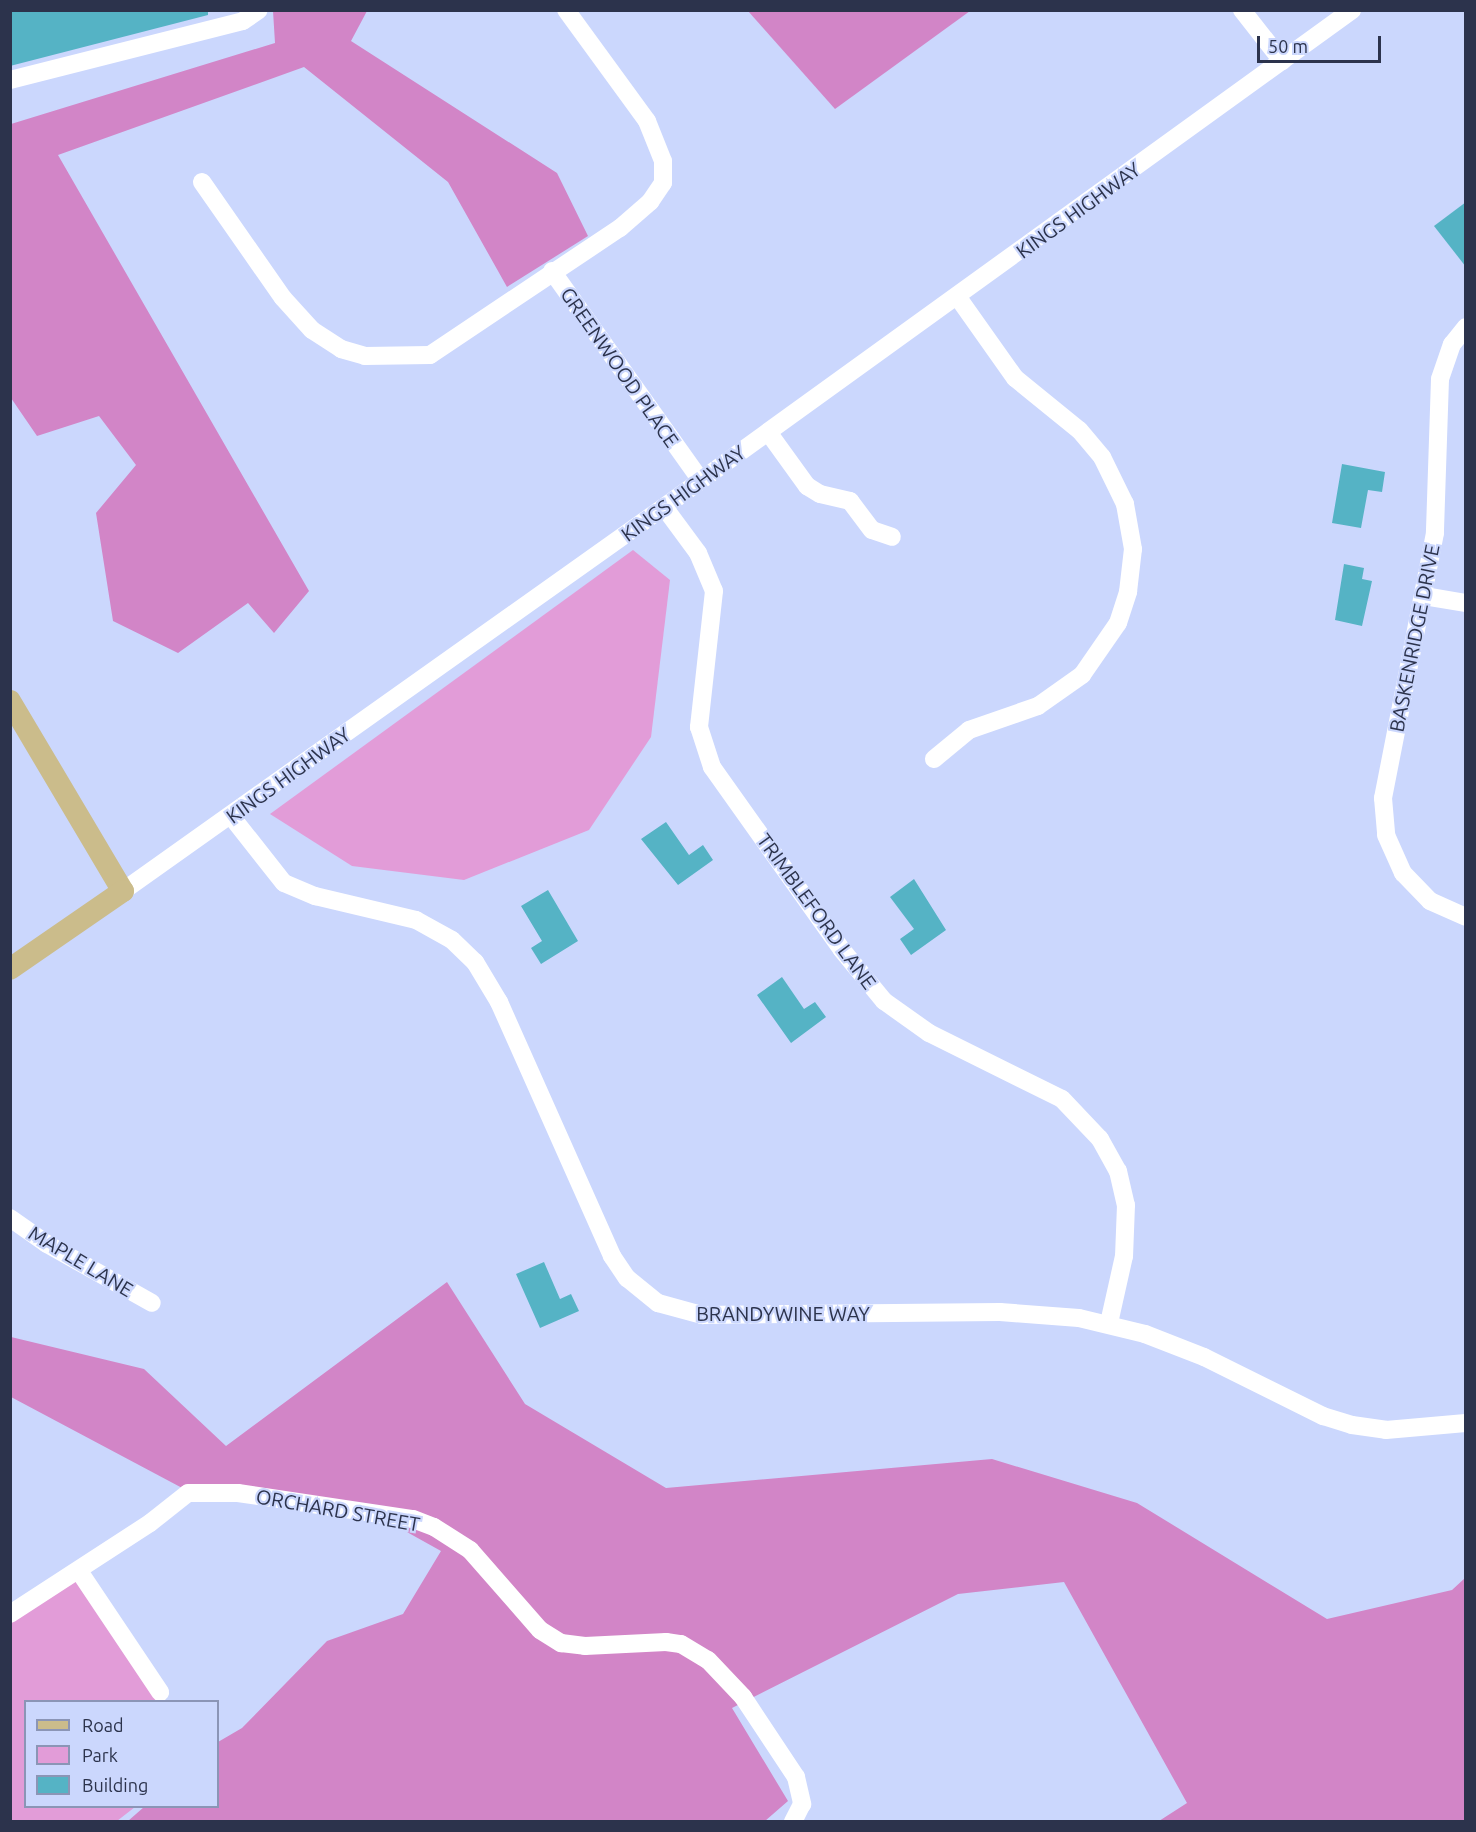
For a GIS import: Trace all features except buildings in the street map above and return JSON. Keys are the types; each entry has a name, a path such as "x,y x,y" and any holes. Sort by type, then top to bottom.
{"main road":[{"path":"10,701 123,891"},
{"name":"KINGS HIGHWAY","path":"10,969 123,891"}],"street":[{"path":"10,80 243,21 259,10"},
{"name":"GREENWOOD PLACE","path":"566,10 647,121 663,161 663,183 650,202 620,228 552,271 700,479"},
{"path":"1242,10 1282,61"},
{"name":"KINGS HIGHWAY","path":"123,891 664,507 1352,10"},
{"path":"202,182 300,319 330,343 365,356 430,355 471,331 552,271"},
{"path":"934,759 969,730 1038,706 1082,675 1118,623 1128,592 1133,549 1125,504 1102,457 1079,430 1015,378 957,296"},
{"name":"BASKENRIDGE DRIVE","path":"1466,327 1452,344 1440,379 1439,498 1424,596 1385,783 1383,819 1391,851 1403,873 1430,900 1466,917"},
{"path":"768,432 807,486 820,494 850,501 872,530 892,537"},
{"name":"TRIMBLEFORD LANE","path":"664,507 698,553 714,591 699,726 712,767 842,950 884,1000 929,1033 1062,1100 1100,1139 1118,1171 1126,1204 1124,1256 1109,1323"},
{"path":"1424,596 1466,603"},
{"name":"BRANDYWINE WAY","path":"231,816 284,883 315,896 416,920 452,940 475,962 499,1002 612,1256 627,1278 658,1303 702,1315 1000,1312 1109,1323 1204,1357 1323,1416 1352,1425 1386,1430 1466,1423"},
{"name":"MAPLE LANE","path":"10,1218 47,1244 152,1303"},
{"name":"ORCHARD STREET","path":"10,1614 79,1571 188,1493 238,1493 413,1519 434,1527 470,1550 540,1629 555,1640 585,1646 666,1642 687,1647 708,1660 743,1697 796,1778 802,1804 793,1821"},
{"path":"79,1571 160,1692"}],"green space":[{"path":"633,550 670,580 651,737 589,830 464,880 352,866 270,814"},
{"path":"74,1574 161,1700 24,1700 24,1808 134,1808 117,1821 11,1821 10,1618"}],"shaded area":[{"path":"273,11 367,11 351,41 557,173 588,236 507,287 448,182 304,67 58,155 309,591 274,633 248,603 178,653 113,621 96,513 136,465 99,416 37,436 11,398 11,124 275,43"},
{"path":"748,11 970,11 835,109"},
{"path":"447,1282 525,1404 666,1488 992,1459 1137,1503 1327,1619 1452,1590 1465,1578 1465,1821 1159,1821 1187,1803 1064,1582 958,1594 732,1708 788,1801 765,1821 128,1821 143,1808 219,1808 219,1741 242,1728 327,1641 403,1614 441,1551 362,1507 201,1498 11,1397 11,1337 144,1369 226,1446"}]}
